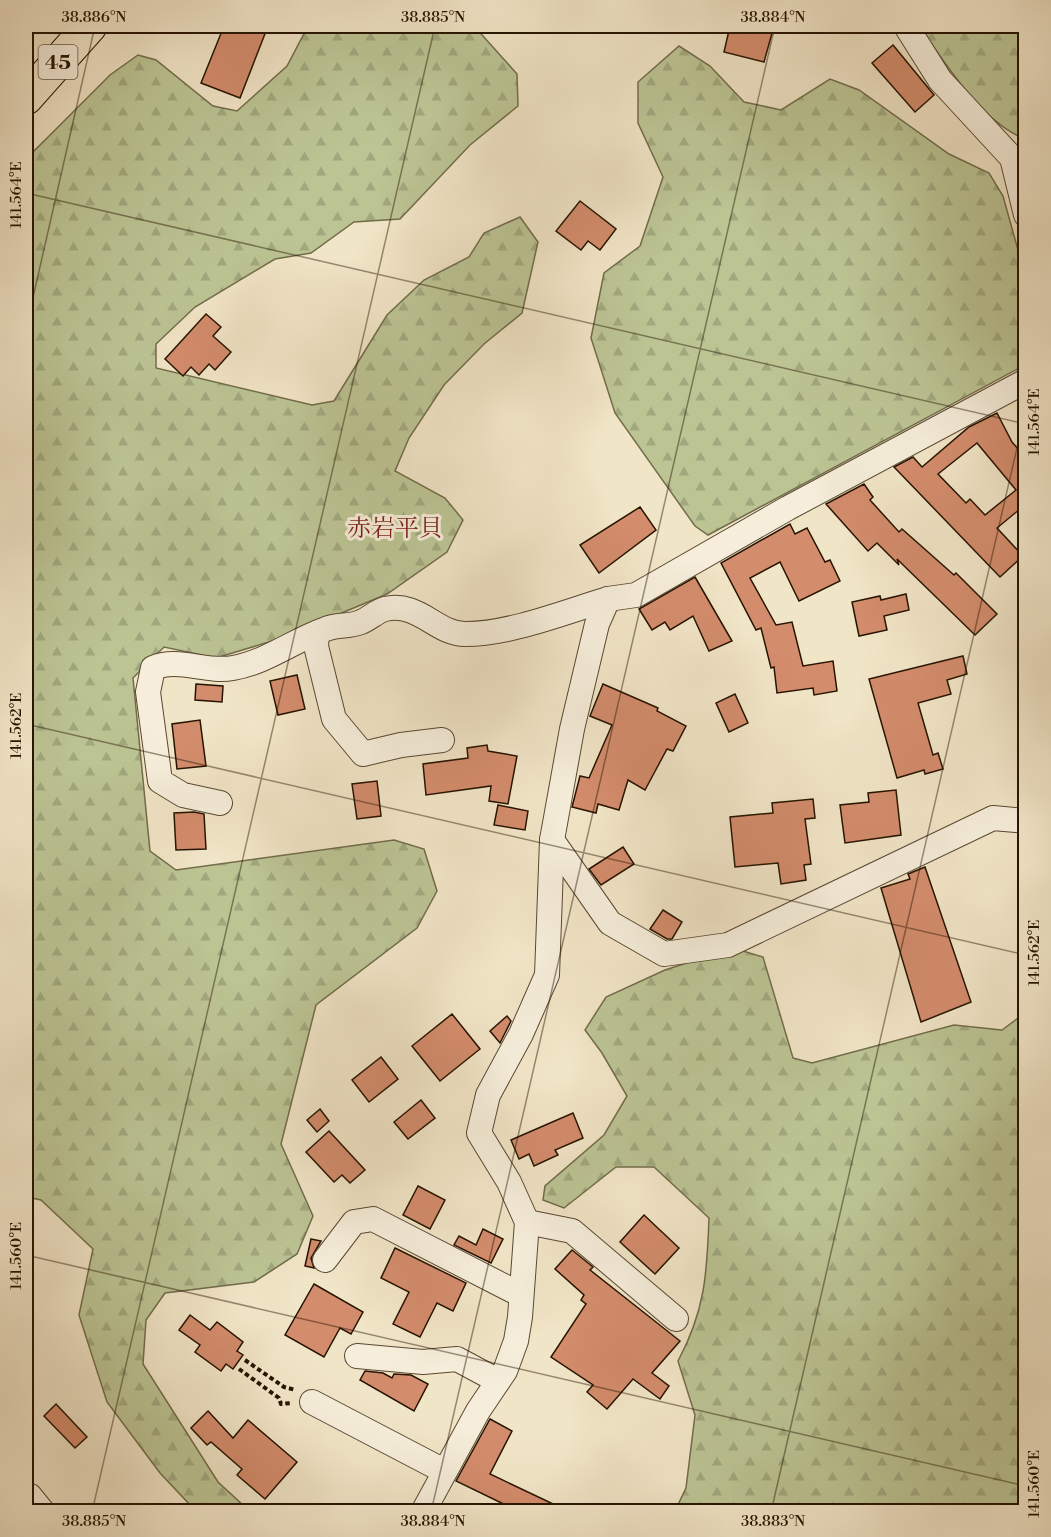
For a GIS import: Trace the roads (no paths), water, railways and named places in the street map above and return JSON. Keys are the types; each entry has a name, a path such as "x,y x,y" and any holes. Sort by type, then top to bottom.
{"highway":[{"name":"45","path":"26,98 90,26"}],"street":[{"path":"906,26 940,80 1012,159 1026,215"},
{"path":"220,803 183,795 160,781 148,692 153,668 167,662 191,668 233,668 276,654 327,628 359,623 385,609 411,609 464,635 524,624 608,599 636,595 788,508 1026,381"},
{"path":"423,1512 444,1471 498,1381 516,1341 527,1222 509,1182 478,1133 488,1095 521,1034 547,975 552,840 572,729 597,624 608,599"},
{"path":"317,633 316,646 334,719 363,754 401,745 442,740"},
{"path":"552,840 610,923 664,954 728,945 993,818 1026,821"},
{"path":"325,1260 354,1222 373,1219 521,1295"},
{"path":"527,1222 572,1231 676,1319"},
{"path":"357,1356 423,1362 457,1359 498,1381"},
{"path":"312,1402 444,1471"}],"district":[{"name":"赤岩平貝","path":"395,528"}]}
